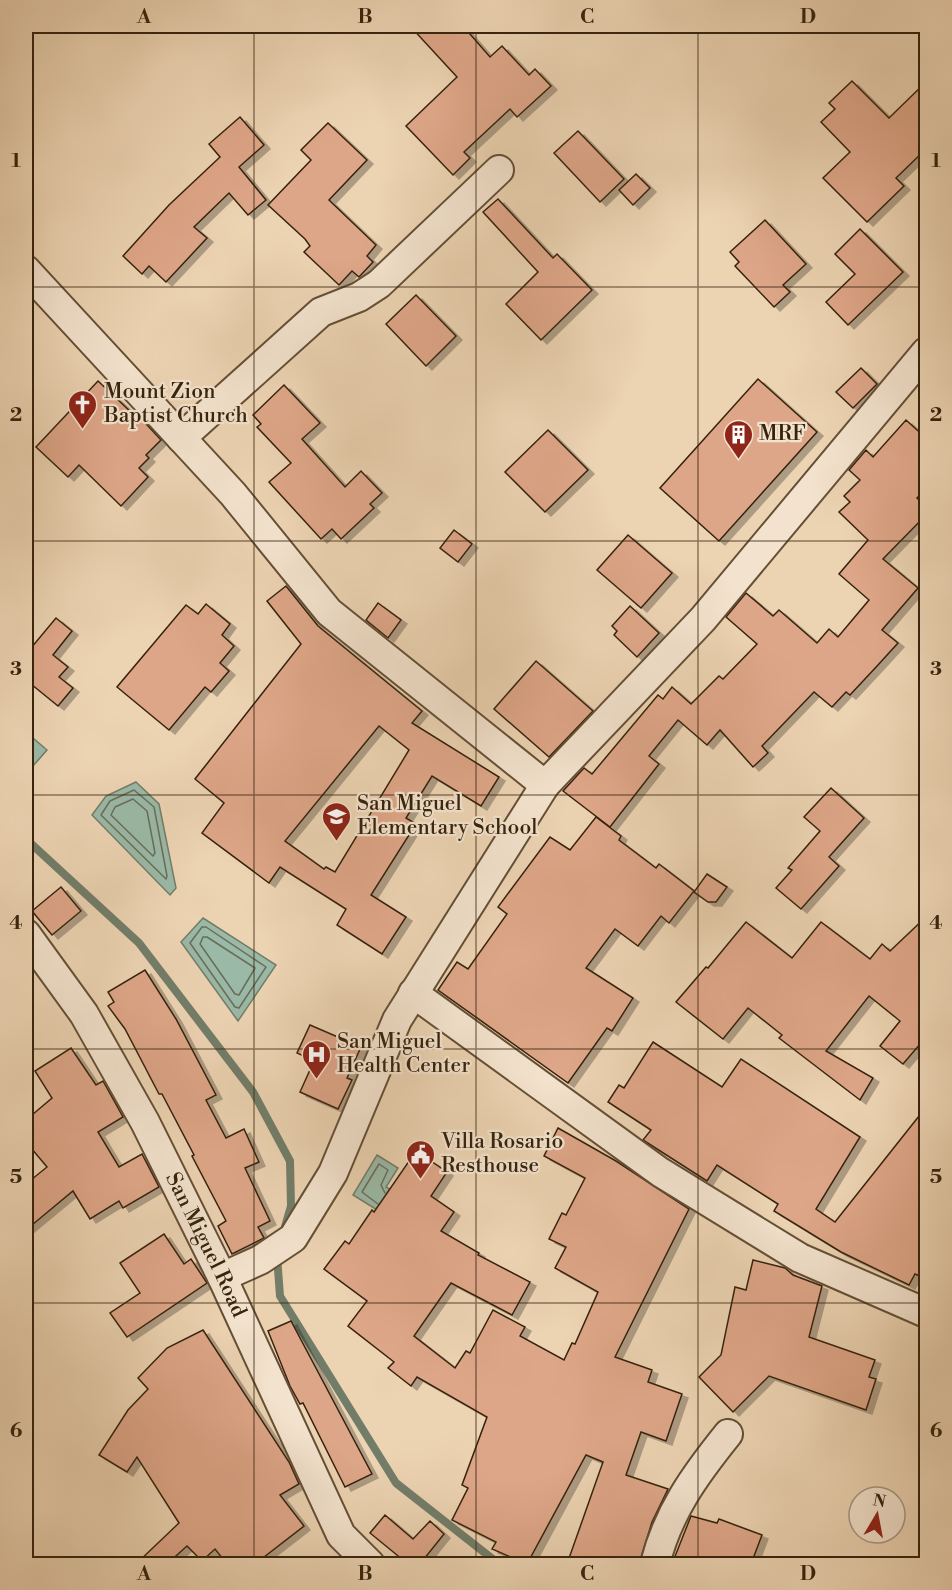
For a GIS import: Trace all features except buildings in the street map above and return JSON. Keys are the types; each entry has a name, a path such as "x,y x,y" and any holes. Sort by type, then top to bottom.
{"street":[{"path":"181,438 321,312 359,297 379,284 499,170"},
{"path":"26,270 233,494 329,612 545,784"},
{"path":"222,1277 260,1260 293,1238 333,1173 392,1030 545,784 703,619 927,352"},
{"name":"San Miguel Road","path":"26,934 95,1034 145,1122 222,1277 341,1535 370,1564"},
{"path":"413,993 660,1172 800,1258 927,1313"},
{"path":"656,1564 672,1516 692,1478 728,1434"}],"water":[{"path":"26,732 47,750 26,774"},
{"path":"136,782 159,804 176,888 170,895 92,815 106,796"},
{"path":"203,918 276,965 238,1021 181,942"},
{"path":"377,1155 398,1168 386,1187 403,1197 390,1218 353,1195"}],"waterway":[{"path":"26,839 139,943 253,1092 290,1161 291,1206 284,1230"},
{"path":"277,1256 280,1296 396,1483 499,1564"}],"place":[{"name":"Mount Zion Baptist Church","path":"83,430"},
{"name":"MRF","path":"738,460"},
{"name":"San Miguel Elementary School","path":"336,842"},
{"name":"San Miguel Health Center","path":"316,1080"},
{"name":"Villa Rosario Resthouse","path":"420,1180"}]}
